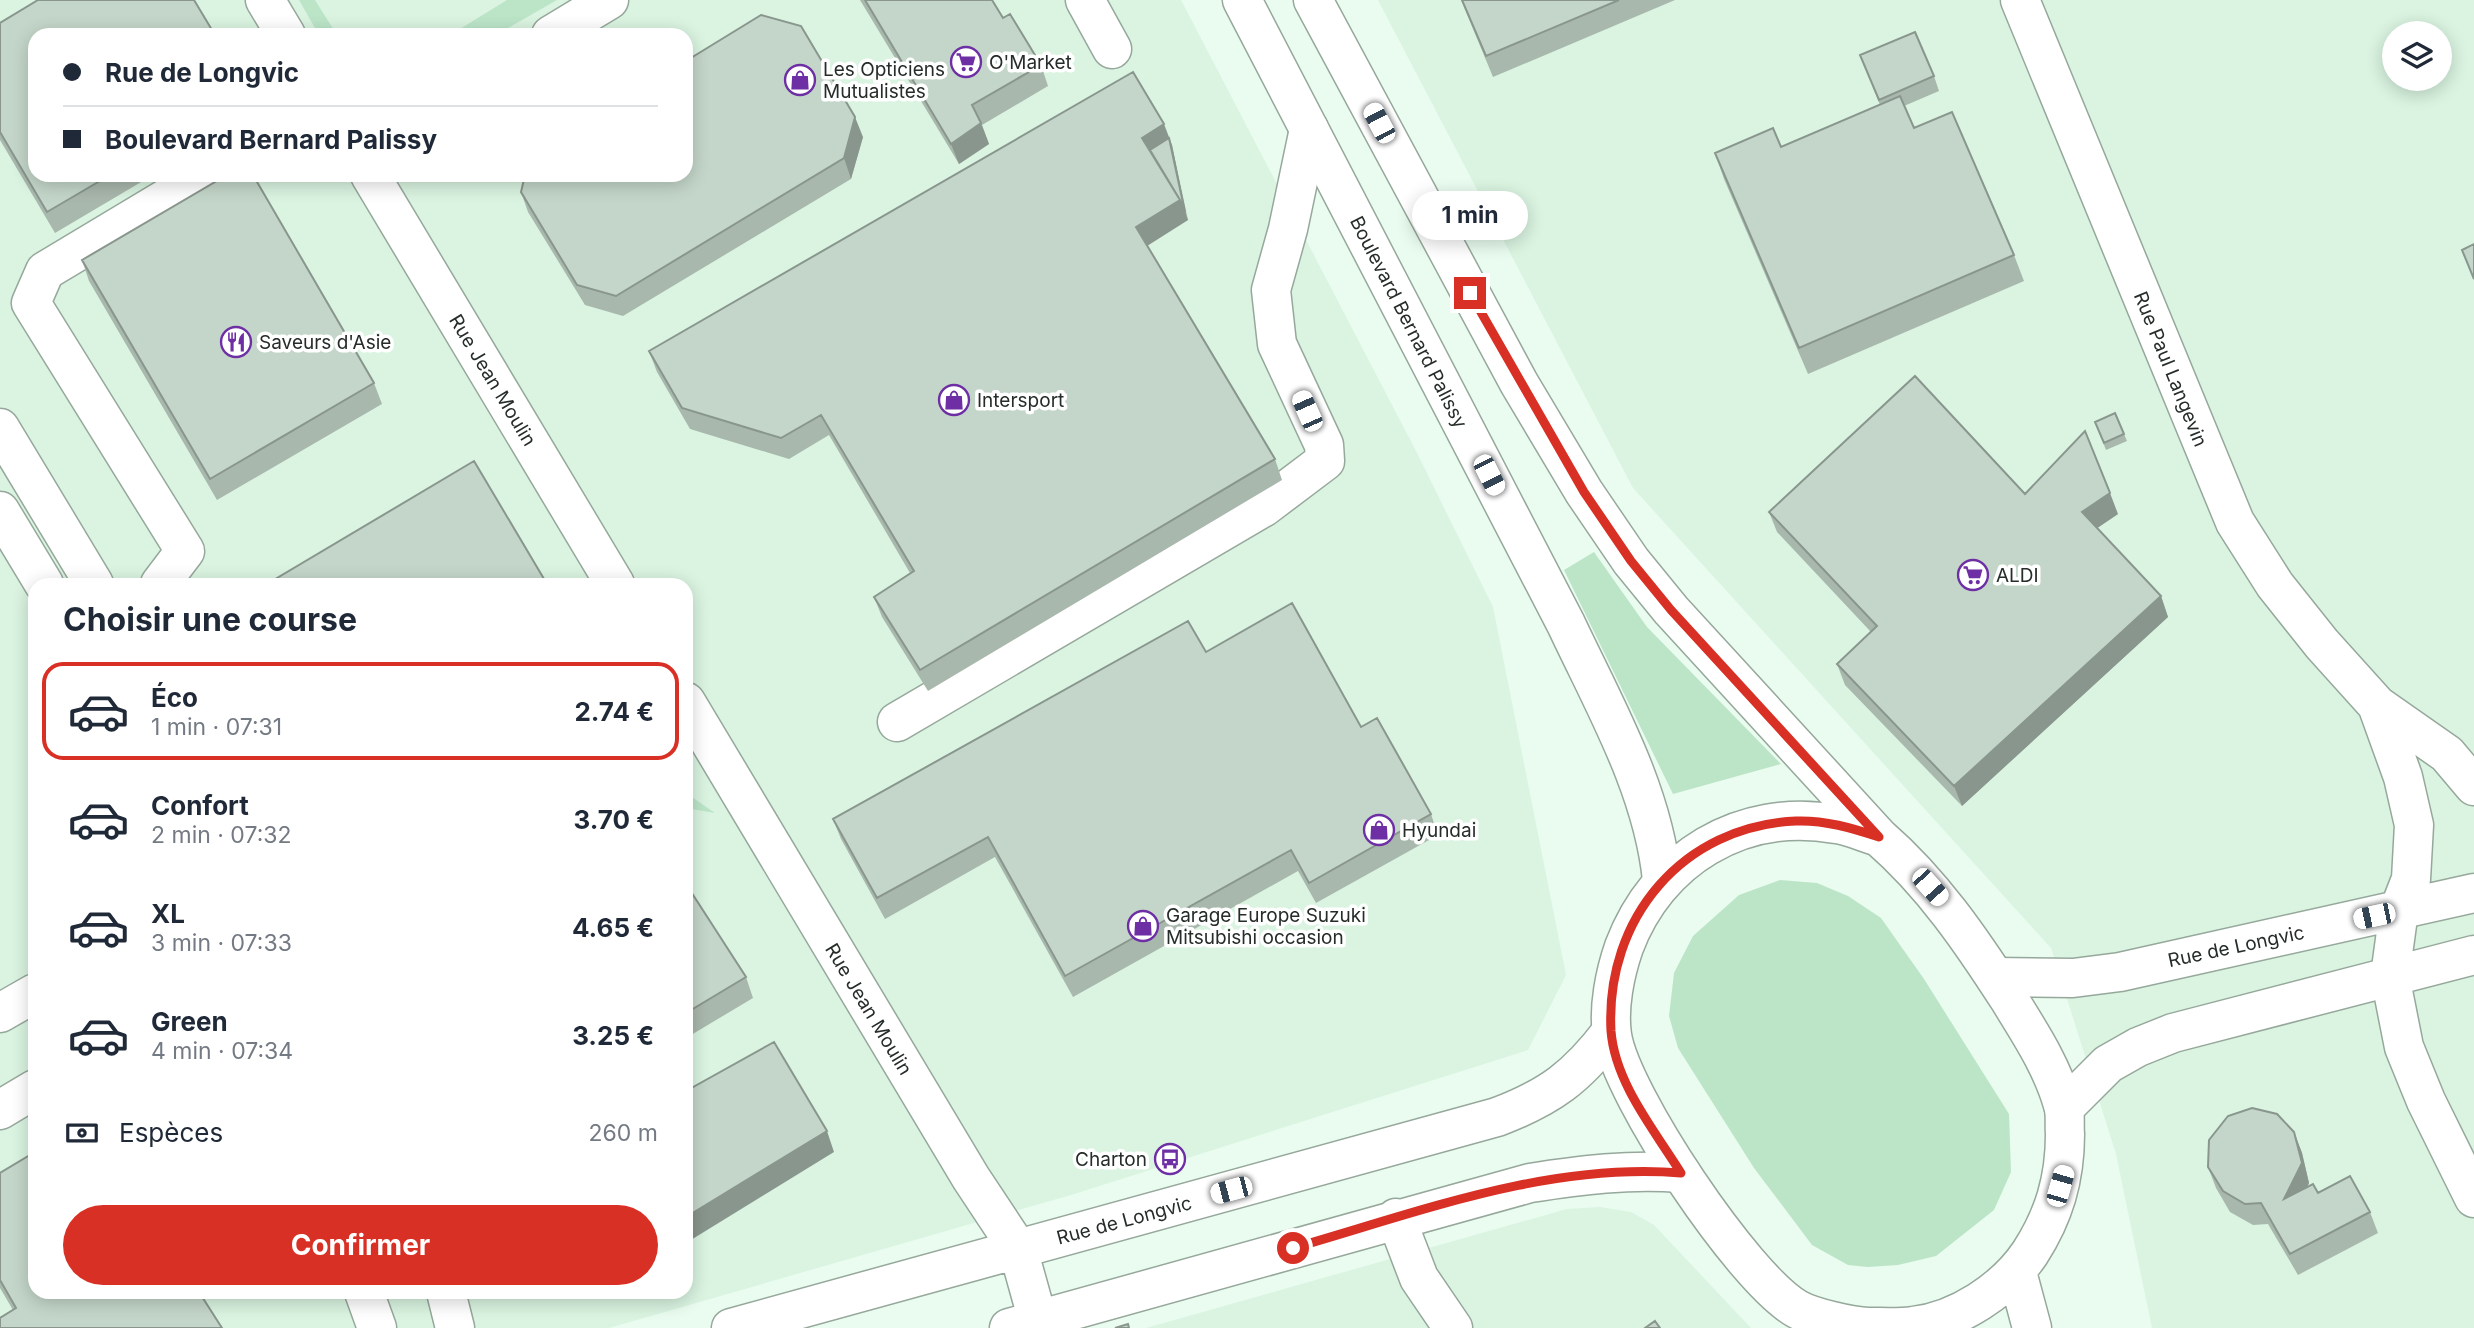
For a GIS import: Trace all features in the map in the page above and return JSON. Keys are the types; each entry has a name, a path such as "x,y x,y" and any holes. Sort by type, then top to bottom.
{"street":[{"path":"265,0 282,28"},
{"path":"563,28 609,0"},
{"path":"1085,0 1112,49"},
{"name":"Boulevard Bernard Palissy","path":"1242,0 1559,611 1610,716 1650,813 1658,842 1662,880"},
{"path":"1313,0 1519,383 1584,492 1631,561 1671,610 1879,837 1904,859 1943,902 2042,1051 2064,1108 2065,1167 2049,1224 2017,1272 1969,1308 1916,1326 1860,1327 1806,1319 1760,1279 1681,1173 1635,1100 1622,1071 1611,1032 1615,973 1636,915 1662,880 1702,847 1746,828 1796,821 1837,824 1879,837"},
{"name":"Rue Paul Langevin","path":"2020,0 2235,522 2291,605 2378,705 2447,754 2474,786"},
{"path":"897,722 1264,507 1325,461 1324,445 1277,344 1271,290 1288,229 1309,129"},
{"path":"165,578 185,551 31,303 45,271 193,182"},
{"name":"Rue Jean Moulin","path":"374,182 611,578"},
{"path":"0,428 89,578"},
{"path":"0,511 40,578"},
{"name":"Rue Paul Langevin","path":"2378,705 2403,777 2414,825 2411,879 2399,910 2390,976 2404,1047 2426,1101 2474,1198"},
{"name":"Rue Jean Moulin","path":"693,714 971,1178 1018,1249 1029,1325"},
{"name":"Rue de Longvic","path":"1995,977 2073,978 2120,972 2474,893"},
{"path":"2064,1108 2108,1064 2138,1047 2173,1033 2474,955"},
{"path":"0,1013 28,997"},
{"name":"Rue de Longvic","path":"731,1328 1497,1117 1534,1103 1562,1086 1586,1065 1611,1032"},
{"path":"0,1110 28,1093"},
{"path":"1029,1325 1530,1182 1602,1172 1642,1170 1681,1173"},
{"path":"1396,1219 1419,1278 1453,1328"},
{"path":"2017,1272 2032,1328"},
{"path":"351,1328 356,1299"},
{"path":"367,1299 377,1328"},
{"path":"448,1299 455,1328"}],"shaded area":[{"path":"0,0 1181,0 1416,451 1493,607 1566,975 1528,1050 1071,1195 609,1328 0,1328"},
{"path":"299,0 315,0 333,28 315,28"},
{"path":"507,0 557,0 508,28 461,28"},
{"path":"1378,0 2474,0 2474,1328 2152,1328 2116,1154 2051,948 1633,488"},
{"path":"1594,552 1647,627 1781,764 1673,794 1564,570"},
{"path":"693,798 715,813 693,809"},
{"path":"1780,880 1817,883 1848,896 1881,918 1924,979 2009,1114 2011,1172 1994,1210 1936,1256 1898,1265 1868,1267 1848,1265 1812,1245 1754,1168 1678,1048 1669,1016 1674,973 1693,936 1739,895"},
{"path":"1600,1207 1631,1212 1654,1225 1751,1328 1146,1328 1567,1209"}],"building":[{"path":"38,0 194,0 211,28 28,28 28,180 0,132 0,23"},
{"name":"O'Market","path":"865,0 992,0 1003,18 1010,14 1041,65 972,105 981,123 951,144"},
{"path":"1462,0 1619,0 1486,56"},
{"path":"761,15 801,26 855,117 844,158 616,296 577,285 521,192 523,182 693,182 693,57"},
{"path":"1915,32 1934,76 1879,100 1860,55"},
{"name":"Intersport","path":"1133,72 1164,124 1142,138 1180,200 1136,227 1275,459 920,670 874,597 914,571 821,415 781,438 682,408 649,351"},
{"path":"1900,96 1914,128 1952,112 2014,255 1799,348 1715,153 1773,128 1781,147"},
{"path":"1169,138 1185,212 1150,150"},
{"path":"29,182 98,182 47,212"},
{"name":"Saveurs d'Asie","path":"215,182 257,182 374,383 210,479 82,260"},
{"path":"2474,244 2474,279 2462,250"},
{"name":"ALDI","path":"1915,376 2025,494 2085,431 2110,493 2082,512 2161,596 1954,786 1837,664 1877,626 1769,512"},
{"path":"2115,413 2124,434 2104,443 2095,422"},
{"path":"474,461 543,578 277,578"},
{"path":"1292,603 1361,727 1377,718 1431,814 1309,883 1291,850 1065,976 988,837 877,898 833,819 1188,621 1206,652"},
{"path":"693,895 746,977 693,1009"},
{"path":"774,1042 827,1131 693,1213 693,1087"},
{"path":"2252,1108 2277,1114 2294,1132 2302,1163 2284,1199 2313,1184 2318,1193 2350,1176 2370,1212 2290,1254 2261,1203 2245,1204 2223,1191 2208,1167 2209,1140 2228,1116"},
{"path":"28,1156 28,1299 203,1299 222,1328 0,1328 0,1318 16,1308 0,1280 0,1173"},
{"path":"1655,1321 1660,1328 1645,1328"}],"place":[{"name":"O'Market","path":"966,62"},
{"name":"Les Opticiens Mutualistes","path":"800,80"},
{"name":"Saveurs d'Asie","path":"236,342"},
{"name":"Intersport","path":"954,400"},
{"name":"ALDI","path":"1973,575"},
{"name":"Hyundai","path":"1379,830"},
{"name":"Garage Europe Suzuki Mitsubishi occasion","path":"1143,926"},
{"name":"Charton","path":"1170,1159"}],"route":[{"path":"1293,1248 1530,1182 1602,1172 1642,1170 1681,1173 1635,1100 1622,1071 1611,1032 1615,973 1636,915 1662,880 1702,847 1746,828 1796,821 1837,824 1879,837 1810,758 1671,610 1631,561 1584,492 1519,383 1470,293"}]}
